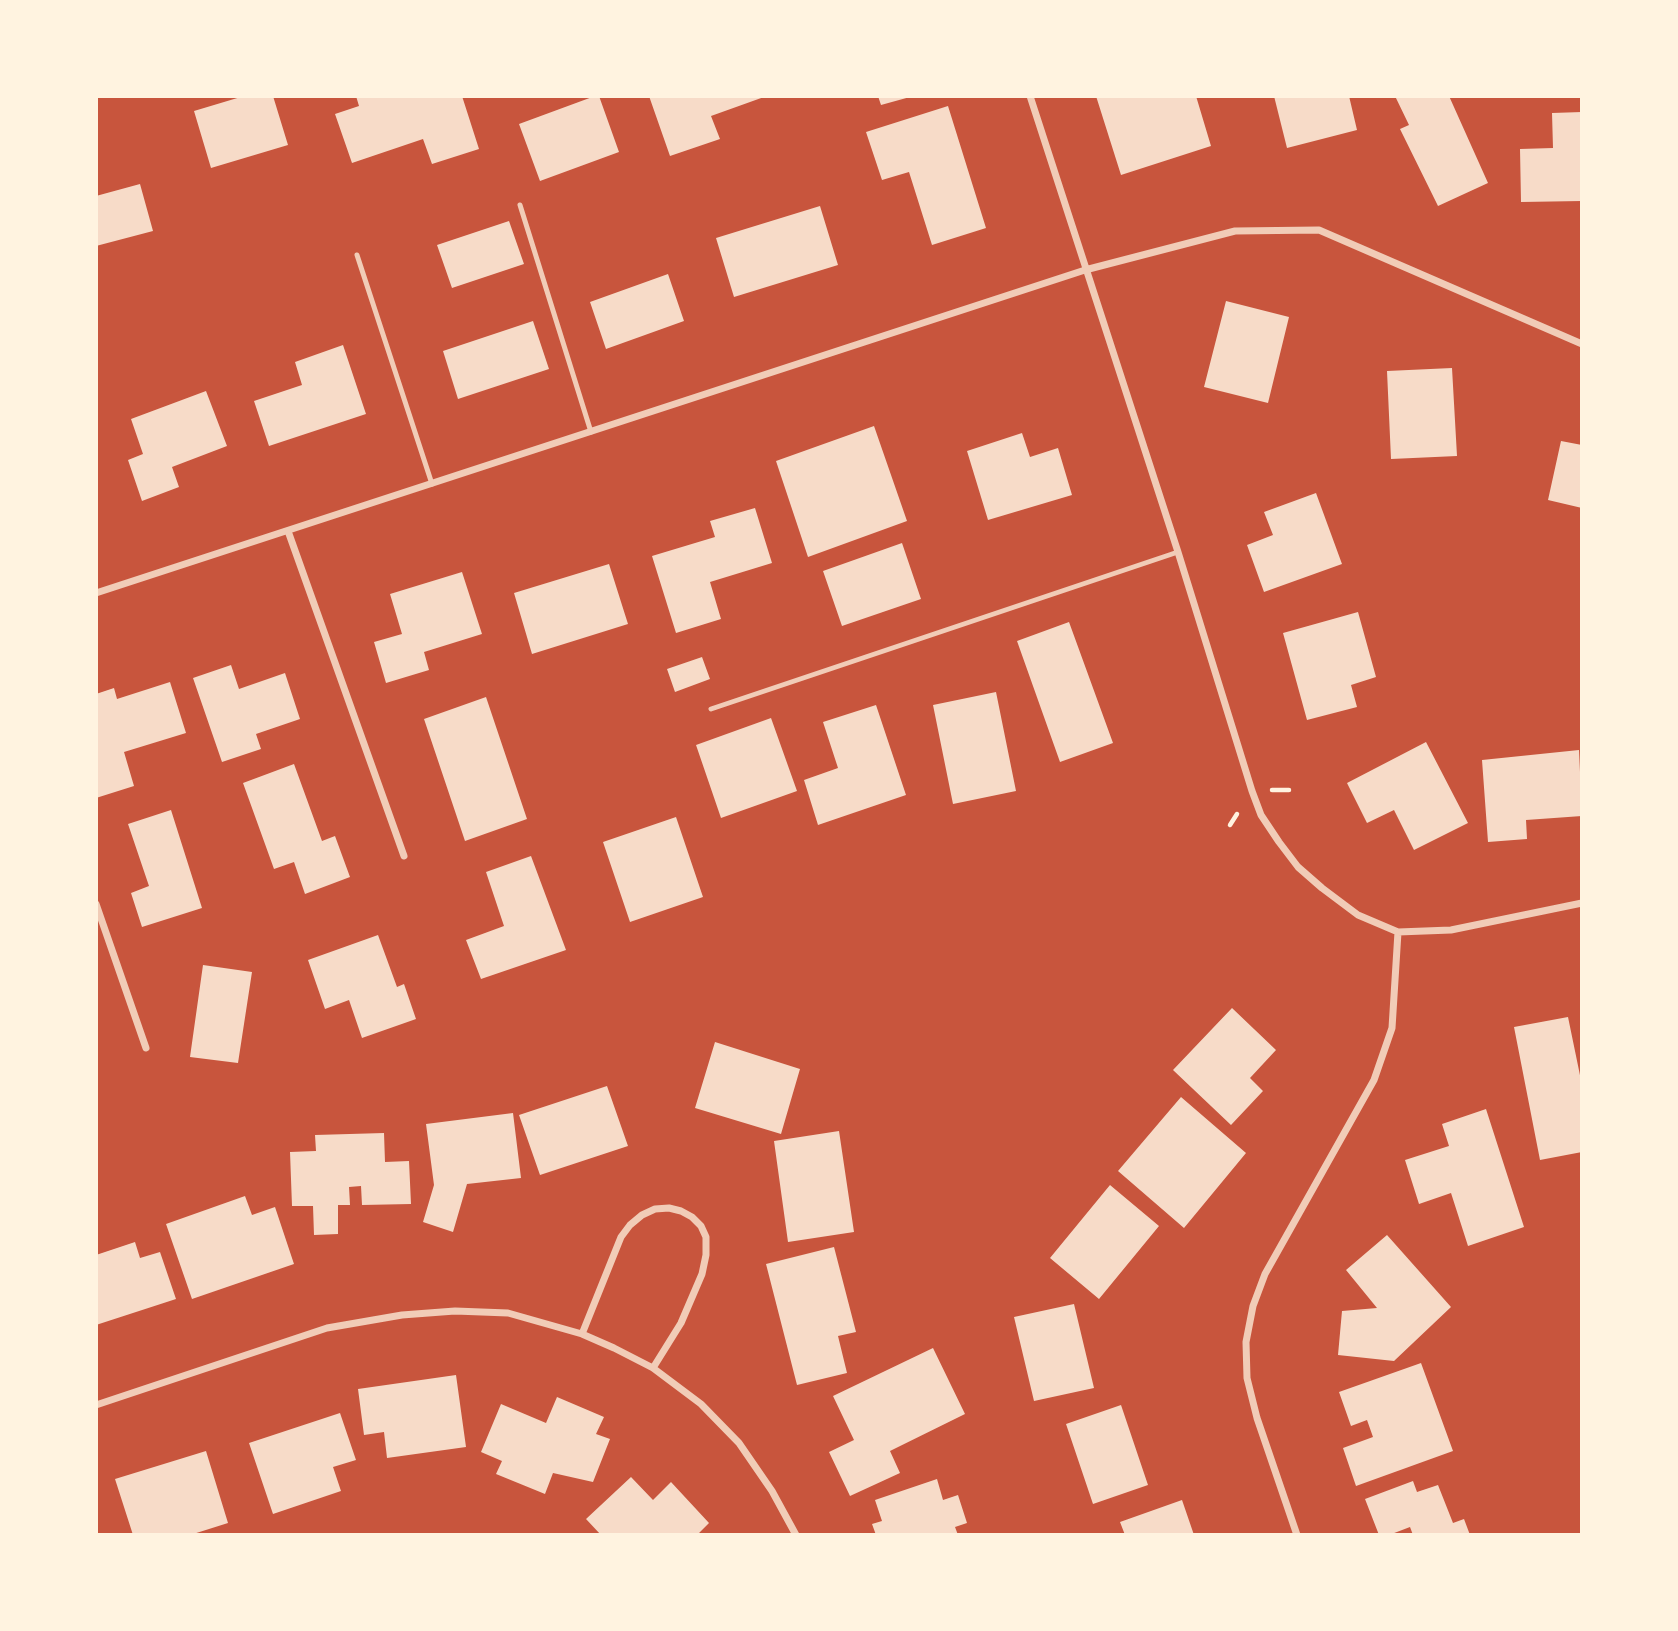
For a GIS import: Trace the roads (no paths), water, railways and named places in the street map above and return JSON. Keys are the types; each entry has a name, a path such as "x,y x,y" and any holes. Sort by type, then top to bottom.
{"street":[{"path":"1030,96 1261,815 1297,867 1358,915 1398,932 1451,930 1582,903"},
{"path":"96,593 1085,270 1235,231 1319,230 1582,344"},
{"path":"288,531 404,856"},
{"path":"96,904 146,1048"},
{"path":"1297,1535 1254,1405 1247,1378 1246,1342 1253,1306 1265,1274 1374,1080 1392,1028 1398,932"},
{"path":"582,1334 621,1237 630,1225 642,1214 655,1209 681,1211 701,1226 706,1237 706,1255 702,1274 681,1323 653,1368"},
{"path":"96,1405 327,1328 402,1315 455,1311 508,1313 582,1334 653,1368 701,1404 739,1443 772,1491 796,1535"}],"lane":[{"path":"520,205 591,432"},
{"path":"357,255 432,484"},
{"path":"710,709 1178,552"}]}
